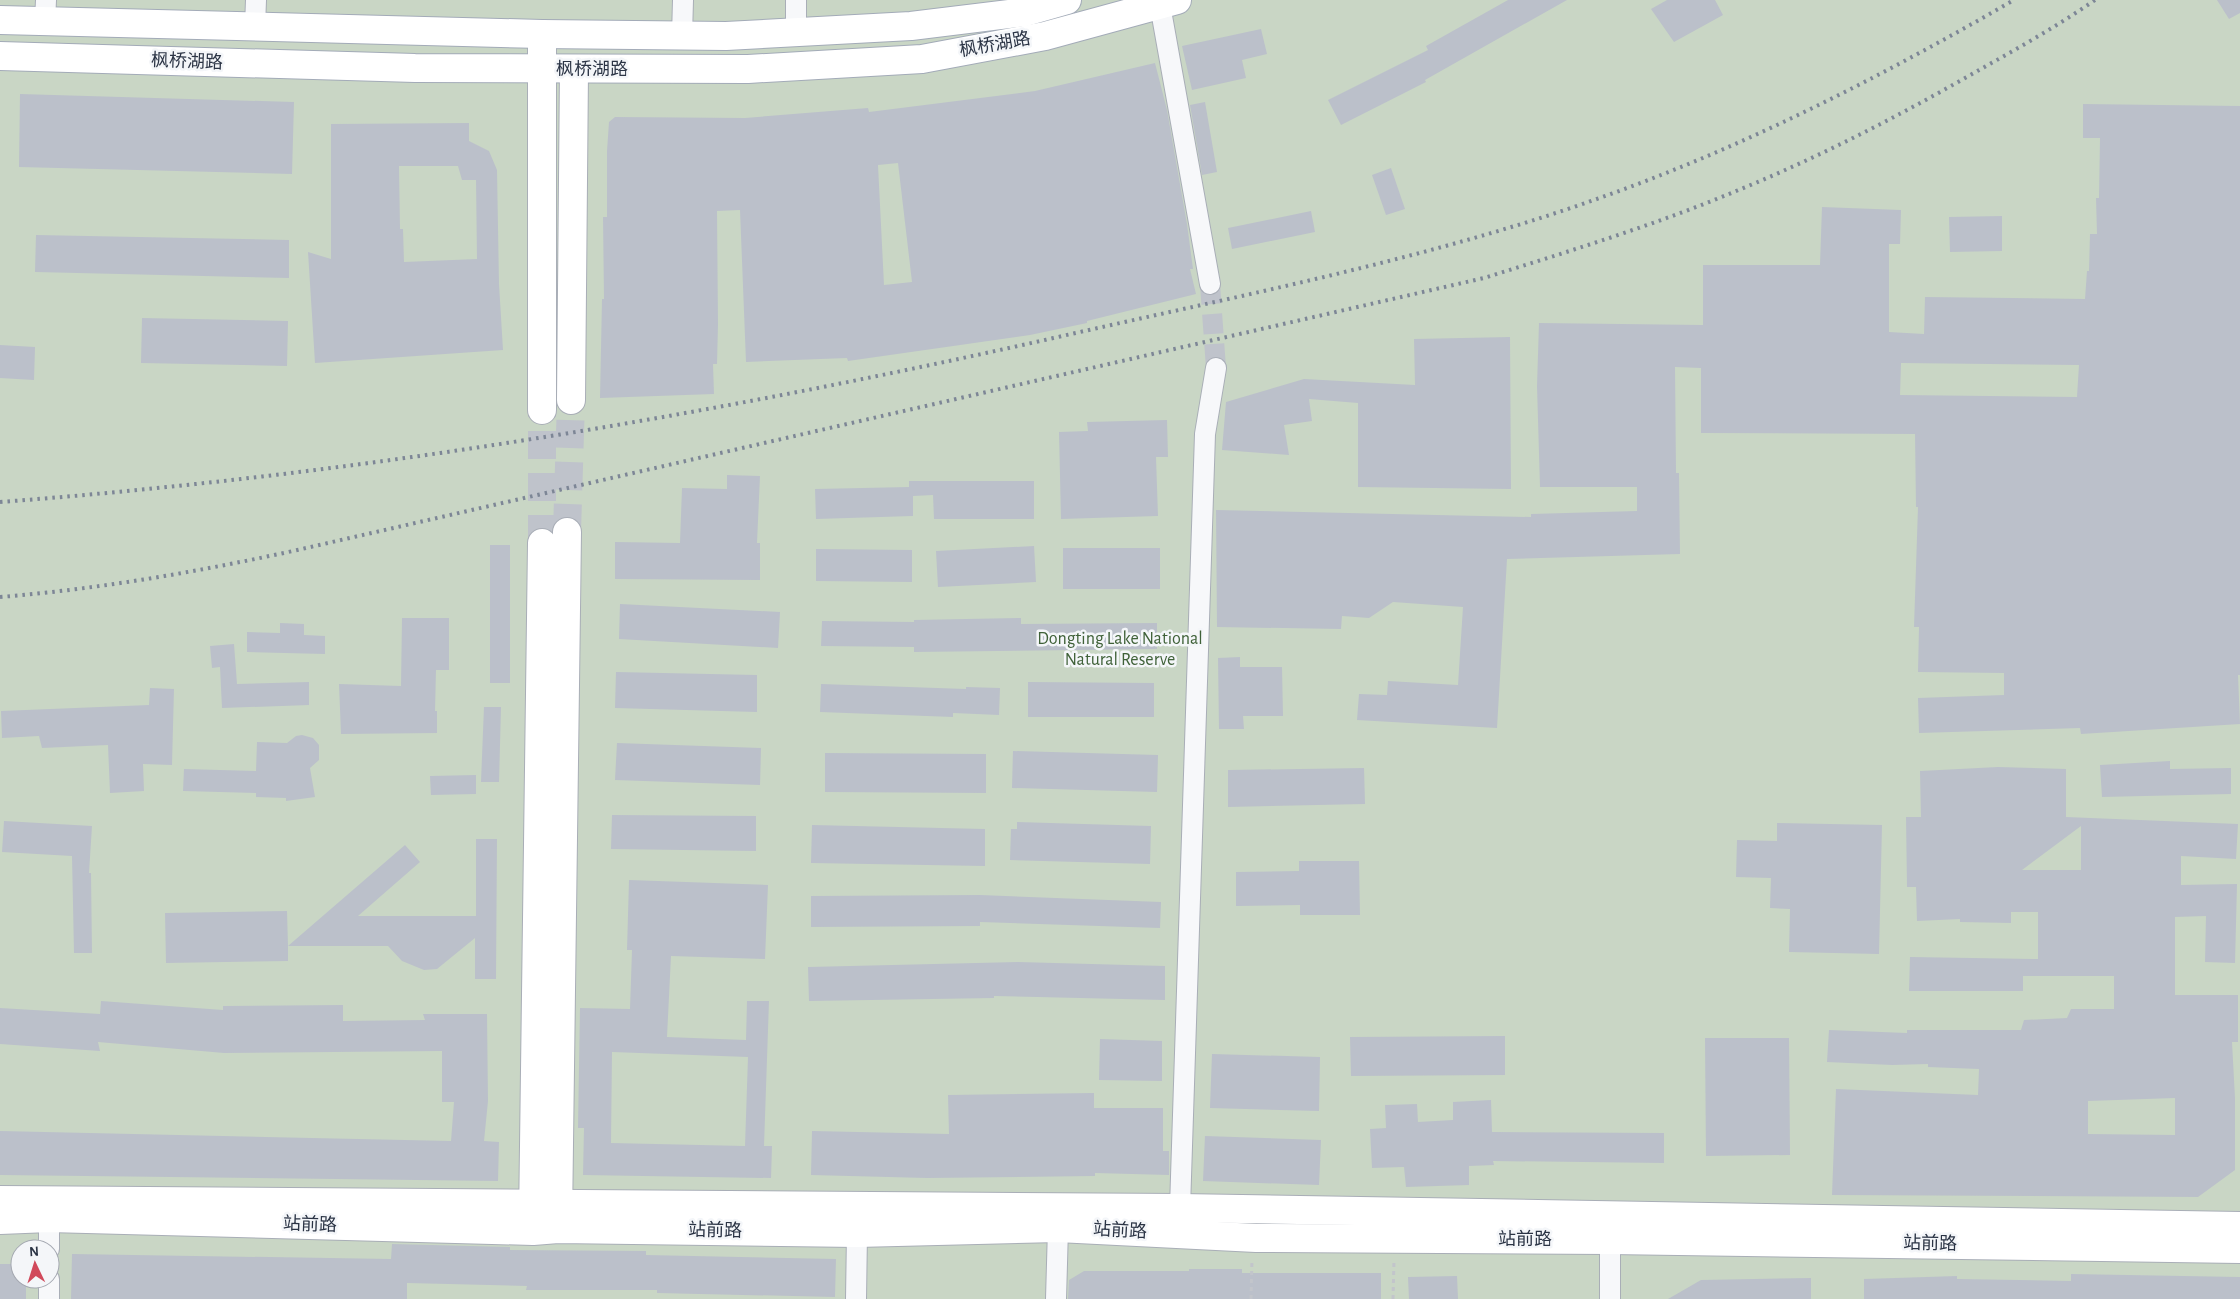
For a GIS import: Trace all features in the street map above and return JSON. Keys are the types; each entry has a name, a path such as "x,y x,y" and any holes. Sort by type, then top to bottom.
{"main road":[{"name":"枫桥湖路","path":"0,20 45,11 255,27 542,34 726,36 912,26 1025,12 1067,0"},
{"name":"枫桥湖路","path":"0,56 415,68 542,70 748,69 922,59 1045,36 1169,2"},
{"path":"542,34 542,410"},
{"path":"570,400 574,70"},
{"path":"546,1216 567,532"},
{"path":"542,542 546,1216"},
{"name":"站前路","path":"0,1200 546,1216 857,1233 1058,1228 1256,1238 1610,1240 2240,1249"},
{"name":"站前路","path":"0,1220 49,1218 546,1216 1180,1208 2240,1226"}],"street":[{"path":"255,27 256,0"},
{"path":"682,36 683,0"},
{"path":"796,0 796,32"},
{"path":"1169,2 1210,284"},
{"path":"1180,1208 1205,434 1216,368"},
{"path":"49,1218 49,1239"},
{"path":"1056,1299 1058,1228"},
{"path":"856,1299 857,1233"},
{"path":"1610,1240 1610,1299"}],"path":[{"path":"1251,1299 1251,1266 1256,1238"},
{"path":"1393,1299 1394,1259"}],"green space":[{"name":"Dongting Lake National Natural Reserve","path":"0,0 2240,0 2240,1299 0,1299"}],"building":[{"path":"1508,0 1567,0 1425,80 1426,82 1341,125 1328,100 1428,50 1426,46"},
{"path":"1667,0 1715,0 1723,15 1674,42 1651,9"},
{"path":"2217,0 2240,0 2240,13 2229,19"},
{"path":"1261,29 1267,54 1242,60 1246,78 1192,90 1182,46"},
{"path":"1155,63 1167,110 1187,224 1193,269 1190,269 1196,294 1087,321 1087,323 1030,335 848,361 847,358 746,362 740,210 717,211 718,324 717,364 713,364 714,394 600,398 602,299 604,299 603,217 607,217 609,122 615,117 745,118 868,108 869,112 1035,91","holes":["898,163 912,282 884,285 878,165"]},
{"path":"20,94 294,102 292,174 19,167"},
{"path":"1205,102 1217,172 1202,175 1190,105"},
{"path":"2083,104 2240,106 2240,675 2238,675 2240,724 2081,734 2080,728 1919,733 1918,698 2004,695 2004,673 1918,672 1919,627 1914,627 1918,507 1916,507 1915,434 1701,433 1701,368 1675,367 1676,473 1679,473 1680,554 1507,559 1497,728 1357,720 1359,694 1387,695 1388,681 1458,685 1463,607 1393,602 1369,618 1342,616 1341,629 1217,627 1216,510 1531,517 1531,514 1637,511 1637,487 1540,487 1537,386 1539,323 1703,325 1703,265 1820,265 1822,207 1901,210 1900,244 1889,244 1889,332 1924,334 1925,297 2085,299 2087,271 2089,271 2090,234 2097,234 2096,198 2099,198 2100,138 2083,138","holes":["1901,363 2079,365 2077,397 1900,395"]},
{"path":"469,123 469,141 489,151 497,170 499,284 503,350 315,363 308,252 331,259 331,124","holes":["399,166 458,166 462,180 476,180 477,259 404,262 403,229 400,229"]},
{"path":"1391,168 1405,209 1386,215 1372,175"},
{"path":"1311,211 1315,232 1232,249 1228,228"},
{"path":"2002,216 2002,251 1950,252 1949,217"},
{"path":"36,235 289,240 289,278 35,272"},
{"path":"142,318 288,321 287,366 141,363"},
{"path":"1510,337 1511,489 1358,487 1358,403 1309,399 1312,421 1284,425 1289,455 1222,450 1226,402 1304,379 1415,385 1414,339"},
{"path":"0,345 35,347 34,380 0,378"},
{"path":"1167,420 1168,457 1156,457 1158,516 1061,519 1059,432 1088,431 1087,422"},
{"path":"727,475 760,476 757,543 760,543 760,580 615,579 615,542 680,543 682,488 727,489"},
{"path":"909,481 1034,481 1034,519 934,519 933,495 913,496 913,516 816,519 815,489 909,487"},
{"path":"490,545 510,545 510,683 490,683"},
{"path":"1034,546 1036,582 938,587 936,551"},
{"path":"1063,548 1160,548 1160,589 1063,589"},
{"path":"816,549 912,550 912,582 816,581"},
{"path":"620,604 780,612 778,648 619,639"},
{"path":"402,618 449,618 449,670 436,670 435,711 437,711 437,733 341,734 339,684 401,686"},
{"path":"1021,618 1021,624 1157,623 1157,649 914,652 914,647 821,646 822,621 914,622 914,620"},
{"path":"280,623 304,624 304,635 325,636 325,654 247,652 247,632 280,633"},
{"path":"234,644 237,684 309,682 309,705 222,708 220,667 212,668 210,646"},
{"path":"1240,657 1240,667 1282,667 1283,716 1243,716 1244,729 1219,729 1218,658"},
{"path":"616,672 757,675 757,712 615,708"},
{"path":"1028,682 1154,683 1154,717 1028,717"},
{"path":"821,684 966,689 966,687 1000,688 999,715 953,713 953,717 820,712"},
{"path":"150,688 174,689 172,765 143,764 144,791 110,793 108,745 42,748 39,736 2,738 1,711 149,705"},
{"path":"484,707 501,707 499,782 481,782"},
{"path":"302,735 313,738 319,745 319,760 310,768 315,797 286,801 286,798 256,797 256,793 183,791 184,769 256,771 257,742 287,743 296,736"},
{"path":"617,743 761,748 760,785 615,780"},
{"path":"1013,751 1158,755 1157,792 1012,788"},
{"path":"825,753 986,754 986,793 825,792"},
{"path":"2170,761 2170,769 2231,768 2231,794 2102,797 2100,765"},
{"path":"1998,767 2066,769 2066,817 2238,824 2236,859 2181,856 2181,885 2237,884 2235,963 2205,962 2206,916 2175,917 2175,995 2238,995 2238,1042 2232,1042 2235,1098 2235,1170 2198,1197 1832,1195 1836,1089 1978,1095 1979,1069 1928,1067 1928,1064 1892,1065 1827,1062 1829,1030 1907,1033 1907,1030 2021,1030 2024,1020 2067,1018 2071,1009 2114,1009 2114,976 2023,976 2023,991 1909,991 1910,957 2038,959 2038,912 2011,912 2011,923 1960,922 1960,919 1917,921 1916,887 1907,887 1906,817 1921,817 1920,771","holes":["2081,826 2081,870 2022,870","2175,1098 2175,1135 2088,1134 2088,1101"]},
{"path":"1364,768 1365,804 1228,807 1228,770"},
{"path":"476,775 476,794 431,795 430,776"},
{"path":"612,815 756,816 756,851 611,849"},
{"path":"4,821 92,826 89,873 91,873 92,953 74,953 72,856 2,852"},
{"path":"1017,822 1151,826 1150,864 1010,860 1011,829 1017,829"},
{"path":"1777,823 1882,825 1879,954 1789,952 1790,909 1770,908 1771,878 1736,877 1737,840 1777,841"},
{"path":"812,825 985,829 985,866 811,863"},
{"path":"476,839 497,839 496,979 475,979 475,938 437,969 424,970 402,961 388,946 288,946 405,845 420,862 358,916 476,916"},
{"path":"1299,861 1359,861 1360,915 1300,915 1300,905 1236,906 1236,872 1299,871"},
{"path":"629,880 768,885 765,959 671,956 667,1037 746,1040 747,1001 769,1001 764,1146 772,1146 771,1178 583,1175 584,1128 578,1128 580,1008 630,1009 632,950 627,950","holes":["612,1052 748,1057 745,1146 611,1143"]},
{"path":"980,895 1161,902 1160,928 980,922 980,926 811,927 811,896"},
{"path":"287,911 288,961 166,963 165,913"},
{"path":"1018,962 1165,966 1165,1000 994,996 994,998 809,1001 808,967"},
{"path":"101,1001 223,1010 223,1006 343,1005 343,1021 425,1020 423,1014 487,1014 488,1101 484,1141 499,1142 498,1181 0,1175 0,1131 451,1141 454,1102 442,1102 442,1051 224,1053 98,1042 100,1051 0,1044 0,1008 100,1014"},
{"path":"1505,1036 1505,1075 1351,1076 1350,1037"},
{"path":"1705,1038 1789,1038 1790,1155 1706,1156"},
{"path":"1100,1039 1162,1041 1162,1081 1099,1080"},
{"path":"1212,1054 1320,1057 1319,1111 1210,1108"},
{"path":"1094,1093 1094,1108 1163,1108 1163,1151 1169,1151 1169,1175 1095,1173 1095,1176 927,1178 811,1175 812,1131 949,1134 948,1095"},
{"path":"1491,1100 1492,1132 1664,1133 1664,1163 1493,1161 1494,1165 1469,1166 1469,1185 1406,1187 1404,1167 1372,1168 1370,1129 1386,1128 1385,1105 1417,1104 1418,1122 1453,1120 1453,1102"},
{"path":"1205,1136 1321,1140 1319,1185 1203,1181"},
{"path":"392,1244 510,1247 510,1250 646,1251 646,1255 836,1259 835,1297 657,1293 657,1290 526,1290 527,1286 407,1283 407,1299 71,1299 72,1254 391,1259"},
{"path":"0,1264 10,1264 10,1289 26,1289 26,1299 0,1299"},
{"path":"1189,1269 1242,1269 1242,1273 1381,1273 1381,1299 1068,1299 1069,1280 1084,1271 1189,1271"},
{"path":"2071,1274 2240,1277 2240,1299 1864,1299 1864,1279 1957,1276 1957,1279 2071,1281"},
{"path":"1457,1276 1458,1299 1409,1299 1408,1277"},
{"path":"1811,1278 1811,1299 1668,1299 1701,1280"}],"tunnel":[{"path":"1210,284 1216,368"},
{"path":"567,532 571,400"},
{"path":"542,410 542,543"}],"railway":[{"path":"0,502 267,476 400,459 664,417 927,366 1345,272 1488,234 1558,212 1677,169 1776,126 1872,78 2014,0"},
{"path":"0,597 37,594 147,579 293,551 1484,278 1614,237 1678,214 1800,163 1887,121 1944,90 2065,20 2095,0"}]}
